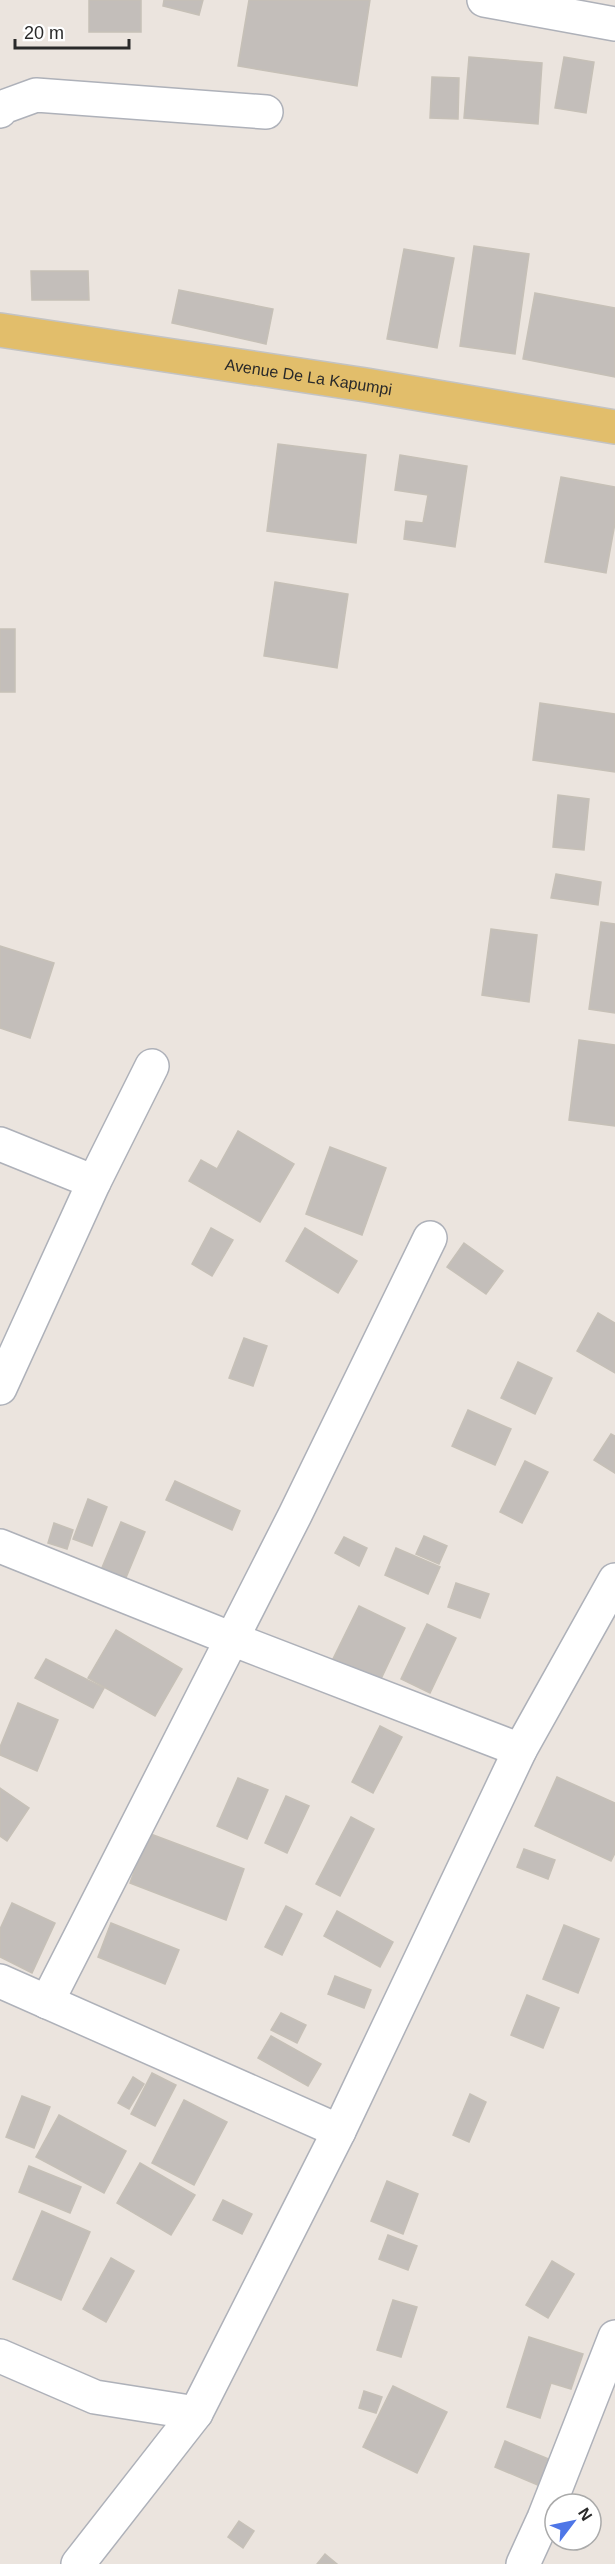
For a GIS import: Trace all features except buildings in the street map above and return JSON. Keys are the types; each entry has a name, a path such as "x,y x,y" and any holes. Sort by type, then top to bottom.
{"main road":[{"name":"Avenue De La Kapumpi","path":"0,330 615,427"}],"street":[{"path":"484,0 615,24"},
{"path":"0,111 3,107 36,95 266,112"},
{"path":"0,1388 94,1182 152,1066"},
{"path":"0,1144 94,1182"},
{"path":"47,2002 232,1639 430,1238"},
{"path":"0,1546 232,1639 520,1750"},
{"path":"86,2562 196,2413 339,2131 520,1750 615,1580"},
{"path":"0,1981 339,2131"},
{"path":"523,2564 544,2518 615,2337"},
{"path":"0,2356 95,2397 196,2413"}]}
